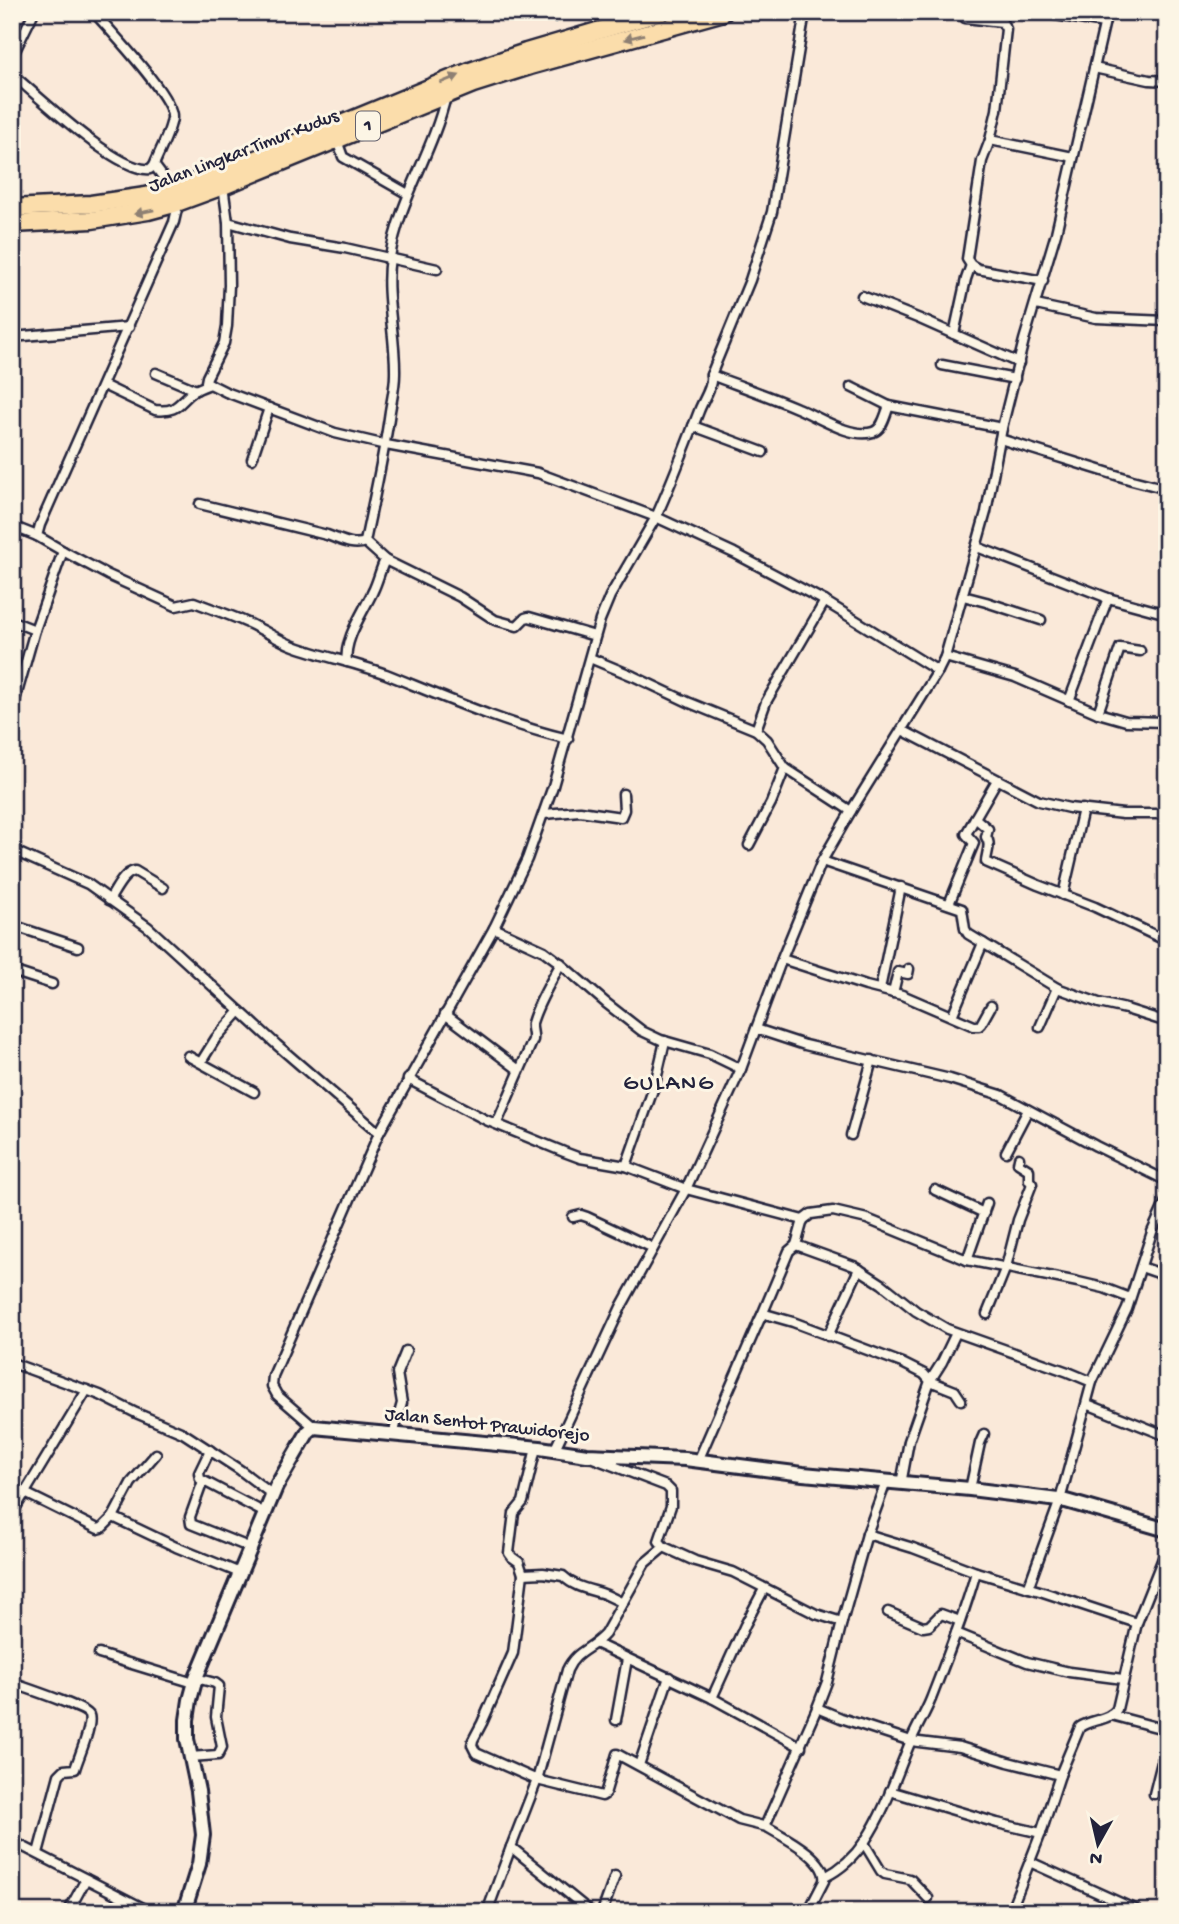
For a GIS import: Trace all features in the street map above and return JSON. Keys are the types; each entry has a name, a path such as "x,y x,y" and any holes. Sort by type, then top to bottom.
{"highway":[{"name":"Jalan Lingkar Timur Kudus","path":"584,43 662,12"},
{"name":"Jalan Lingkar Timur Kudus","path":"12,208 91,204 168,190 220,174 470,71 724,12"},
{"name":"Jalan Lingkar Timur Kudus","path":"12,224 92,220 148,211 168,190 223,186 556,51"}],"main road":[{"name":"Jalan Sentot Prawidorejo","path":"314,1427 587,1455 698,1461 970,1489 1060,1500 1167,1530"},
{"path":"184,1912 200,1864 203,1835 187,1720 198,1680 273,1494 308,1432 314,1427"}],"street":[{"path":"12,57 34,12"},
{"path":"14,78 108,152 142,169 147,170 154,165 170,124 171,110 134,55 93,12"},
{"path":"314,1427 277,1395 272,1387 273,1376 379,1133 494,928 527,859 568,739 595,636 610,596 656,517 750,280 772,212 805,12"},
{"path":"961,12 965,18 1002,22 1006,29 999,99 982,162 967,259 978,269 1043,281"},
{"path":"1037,12 1104,23"},
{"path":"554,1451 621,1307 686,1189 741,1069 822,861 946,657 986,512 1018,363 1056,233 1107,12"},
{"path":"1094,68 1167,81"},
{"path":"365,542 386,445 395,375 390,257 408,194 442,116 446,96"},
{"path":"342,136 340,146 343,157 408,194"},
{"path":"990,140 1073,157"},
{"path":"37,536 174,222 177,209 154,165"},
{"path":"223,186 228,222 227,326 223,343 206,382 335,433 538,473 656,517 734,553 825,601 938,671"},
{"path":"228,222 290,239 390,257 437,269"},
{"path":"954,334 971,265"},
{"path":"862,296 1018,363"},
{"path":"1036,305 1096,318 1167,321"},
{"path":"12,337 129,327"},
{"path":"943,365 1015,379"},
{"path":"156,373 196,390"},
{"path":"711,375 852,431 875,432 889,406"},
{"path":"103,385 155,410 163,411 178,407 196,390 210,384"},
{"path":"851,387 889,406 1002,428"},
{"path":"252,458 269,408"},
{"path":"693,426 763,452"},
{"path":"1000,439 1167,489"},
{"path":"200,504 346,542 365,542"},
{"path":"12,526 176,606 194,602 257,627 290,645 373,669 485,714 534,731 568,739"},
{"path":"365,542 385,560 460,597 484,614 507,625 517,626 529,617 595,636"},
{"path":"977,547 1108,598 1167,614"},
{"path":"12,710 35,631 63,551"},
{"path":"347,662 345,654 350,639 385,560"},
{"path":"963,596 1041,620"},
{"path":"1069,701 1108,598"},
{"path":"756,730 766,702 825,601"},
{"path":"12,621 35,631"},
{"path":"1098,713 1120,648 1140,651"},
{"path":"946,657 1015,677 1098,713 1126,721 1167,722"},
{"path":"590,659 756,730 767,740 785,768 851,811"},
{"path":"902,730 1039,801 1124,814 1167,814"},
{"path":"749,845 771,803 785,768"},
{"path":"948,904 974,843 966,834 997,780"},
{"path":"544,814 580,811 621,817 624,810 623,794"},
{"path":"1063,895 1083,809"},
{"path":"975,818 988,829 986,837 990,846 986,862 1095,907 1167,941"},
{"path":"12,850 88,884 148,927 240,1012 379,1133"},
{"path":"822,861 962,909 968,934 1057,988 1167,1022"},
{"path":"109,900 131,871 163,888"},
{"path":"880,989 901,887"},
{"path":"12,925 78,947"},
{"path":"494,928 533,945 561,963 642,1031 741,1069"},
{"path":"951,1016 983,943"},
{"path":"782,959 892,993 979,1026 991,1006"},
{"path":"497,1124 533,1040 532,1024 561,963"},
{"path":"892,993 898,972 908,974 909,969"},
{"path":"12,971 51,984"},
{"path":"1040,1027 1057,988"},
{"path":"201,1062 216,1038 240,1012"},
{"path":"445,1014 519,1070"},
{"path":"756,1029 805,1045 963,1083 1001,1095 1167,1181"},
{"path":"625,1166 655,1084 665,1041"},
{"path":"188,1056 254,1092"},
{"path":"851,1135 872,1060"},
{"path":"408,1079 497,1124 580,1158 625,1166 686,1189 803,1220"},
{"path":"1006,1152 1028,1110"},
{"path":"987,1314 1006,1267 1020,1215 1032,1184 1029,1170 1019,1164 1019,1158"},
{"path":"935,1191 984,1213"},
{"path":"1028,1588 1060,1500 1092,1382 1130,1298 1152,1232 1167,1199"},
{"path":"967,1260 987,1203"},
{"path":"698,1461 789,1251 796,1245 803,1220 811,1214 833,1211 867,1219 967,1260 1104,1288 1130,1298"},
{"path":"573,1217 587,1217 653,1248"},
{"path":"796,1245 854,1266 916,1311 956,1333 1068,1371 1092,1382"},
{"path":"1141,1267 1167,1276"},
{"path":"828,1336 859,1269"},
{"path":"762,1315 770,1314 782,1318 902,1363 924,1374 930,1381 954,1391 961,1400"},
{"path":"901,1484 909,1441 930,1381 956,1333"},
{"path":"393,1435 402,1403 397,1373 406,1351"},
{"path":"12,1363 87,1390 183,1433 273,1494"},
{"path":"12,1514 87,1390"},
{"path":"1087,1404 1167,1436"},
{"path":"970,1489 984,1434"},
{"path":"536,1448 523,1502 514,1513 509,1553 519,1562 523,1574 513,1653 472,1745 476,1753 537,1780 604,1796 617,1754 739,1820 767,1827 798,1845 821,1866 825,1877"},
{"path":"210,1450 199,1473 200,1479 265,1513"},
{"path":"12,1489 98,1529 113,1517 131,1482 156,1454"},
{"path":"587,1455 666,1486 671,1491 671,1506 659,1541 664,1547 695,1561 733,1572 816,1614 842,1622"},
{"path":"203,1481 190,1517 191,1524 251,1548"},
{"path":"767,1827 766,1819 801,1747 827,1682 867,1534 886,1482"},
{"path":"113,1517 240,1573"},
{"path":"867,1534 1137,1623"},
{"path":"487,1912 537,1780 571,1660 597,1644 606,1634 645,1563 664,1547"},
{"path":"1111,1716 1117,1709 1137,1623 1167,1548"},
{"path":"808,1912 825,1877 838,1870 864,1843 876,1822 930,1702 976,1572"},
{"path":"523,1574 564,1576 592,1592 599,1592 623,1603"},
{"path":"712,1698 764,1589"},
{"path":"888,1612 923,1627 929,1626 941,1614 960,1621"},
{"path":"956,1633 1027,1662 1069,1672 1123,1679"},
{"path":"597,1644 712,1698 801,1747"},
{"path":"99,1654 219,1686 216,1717 222,1747 218,1755 192,1757"},
{"path":"615,1720 627,1659"},
{"path":"639,1765 669,1677"},
{"path":"12,1683 87,1711 89,1715 75,1769 64,1770 59,1775 38,1853"},
{"path":"817,1708 911,1741 960,1747 1060,1775"},
{"path":"1010,1912 1080,1727 1111,1716 1160,1728 1167,1733"},
{"path":"1154,1794 1167,1742"},
{"path":"890,1791 1041,1833"},
{"path":"12,1841 151,1912"},
{"path":"864,1843 881,1871 910,1879 928,1898"},
{"path":"511,1847 591,1912"},
{"path":"1030,1862 1136,1910"},
{"path":"602,1912 615,1876"},
{"path":"68,1912 86,1879"}],"waterway":[{"path":"556,22 558,12"}],"district":[{"name":"GULANG","path":"669,1084"}]}
